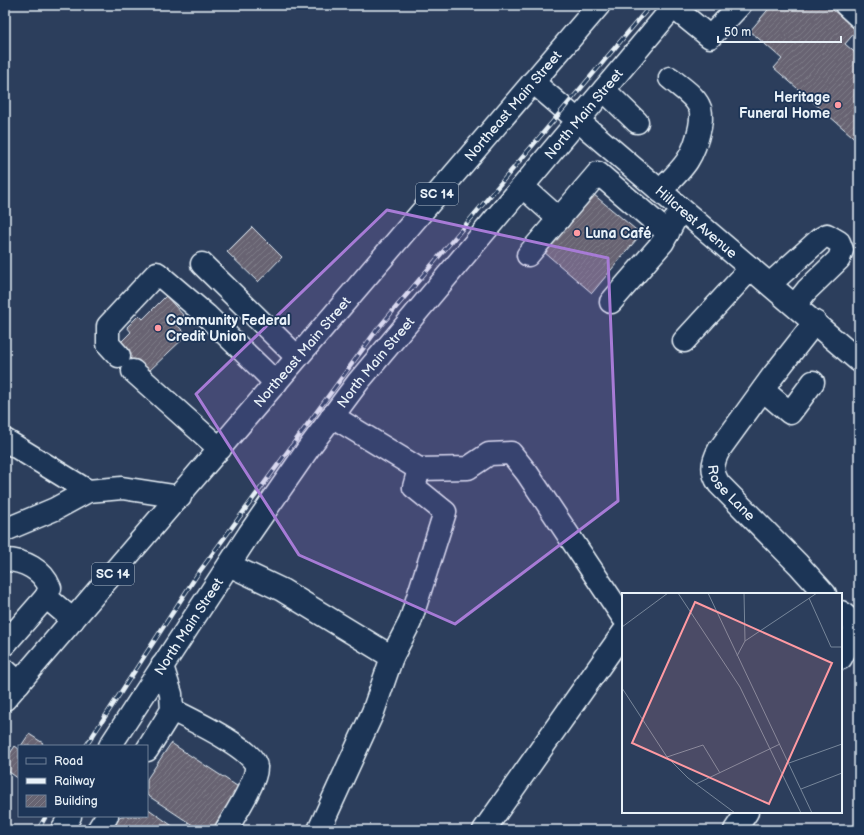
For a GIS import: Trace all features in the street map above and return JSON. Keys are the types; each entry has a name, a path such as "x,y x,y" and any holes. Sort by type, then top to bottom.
{"street":[{"name":"Northeast Main Street","path":"10,684 74,620 599,5"},
{"path":"674,6 710,37 740,5"},
{"path":"846,5 859,17"},
{"name":"North Main Street","path":"111,745 229,565 332,416 358,382 674,6"},
{"path":"660,191 688,163 696,147 701,121 700,107 696,101 670,78"},
{"name":"Hillcrest Avenue","path":"533,82 859,361"},
{"path":"604,90 637,122"},
{"path":"528,255 598,173 668,233"},
{"path":"523,187 559,219"},
{"path":"611,302 663,242 681,208"},
{"path":"770,284 820,239 827,236 839,242 842,250 839,258 807,290 795,305"},
{"path":"202,264 298,357"},
{"path":"684,341 751,268"},
{"path":"220,449 126,364 108,344 108,326 157,273 206,315 276,383"},
{"name":"Rose Lane","path":"815,322 719,450 715,458 712,471 719,484 798,564 824,593"},
{"path":"763,390 790,413 813,382"},
{"path":"332,416 419,470 468,468 489,454 511,453 527,473 622,616"},
{"path":"5,440 88,491"},
{"path":"319,830 373,712 392,657 410,622 445,512 414,487 419,470"},
{"path":"5,530 55,508 88,491 122,488 180,497"},
{"path":"5,560 15,560 30,566 46,577 50,588 46,597 5,644"},
{"path":"229,565 282,590 392,657"},
{"path":"46,597 74,620"},
{"path":"842,613 858,625 842,656"},
{"path":"484,830 622,634"},
{"path":"148,748 172,710 171,694 162,666"},
{"path":"172,710 241,747 251,756 257,766 255,777 226,830"},
{"path":"735,830 746,813"},
{"path":"62,830 69,817"},
{"path":"98,830 106,817"}],"highlighted area":[{"path":"387,210 608,258 618,501 455,624 299,555 196,394"}],"building":[{"name":"Heritage Funeral Home","path":"772,5 827,5 857,30 845,44 859,56 859,142 774,68 782,59 750,31"},
{"path":"593,194 641,234 592,293 544,252"},
{"path":"252,227 282,257 258,282 227,252"},
{"path":"166,296 184,316 176,324 187,335 149,371 141,364 128,377 113,362 119,344 131,332 127,327 139,315 143,319"},
{"path":"29,734 43,743 42,745 22,745"},
{"path":"171,743 240,788 213,830 200,830 148,796 148,778"},
{"path":"15,746 18,748 18,778 5,769 5,761"},
{"path":"148,809 178,830 117,830 113,827 120,817 148,817"}],"railway":[{"path":"87,745 197,575 376,331 651,5"},
{"path":"38,830 45,817"}],"place":[{"name":"Heritage Funeral Home","path":"838,105"},
{"name":"Luna Café","path":"577,233"},
{"name":"Community Federal Credit Union","path":"158,328"}]}
